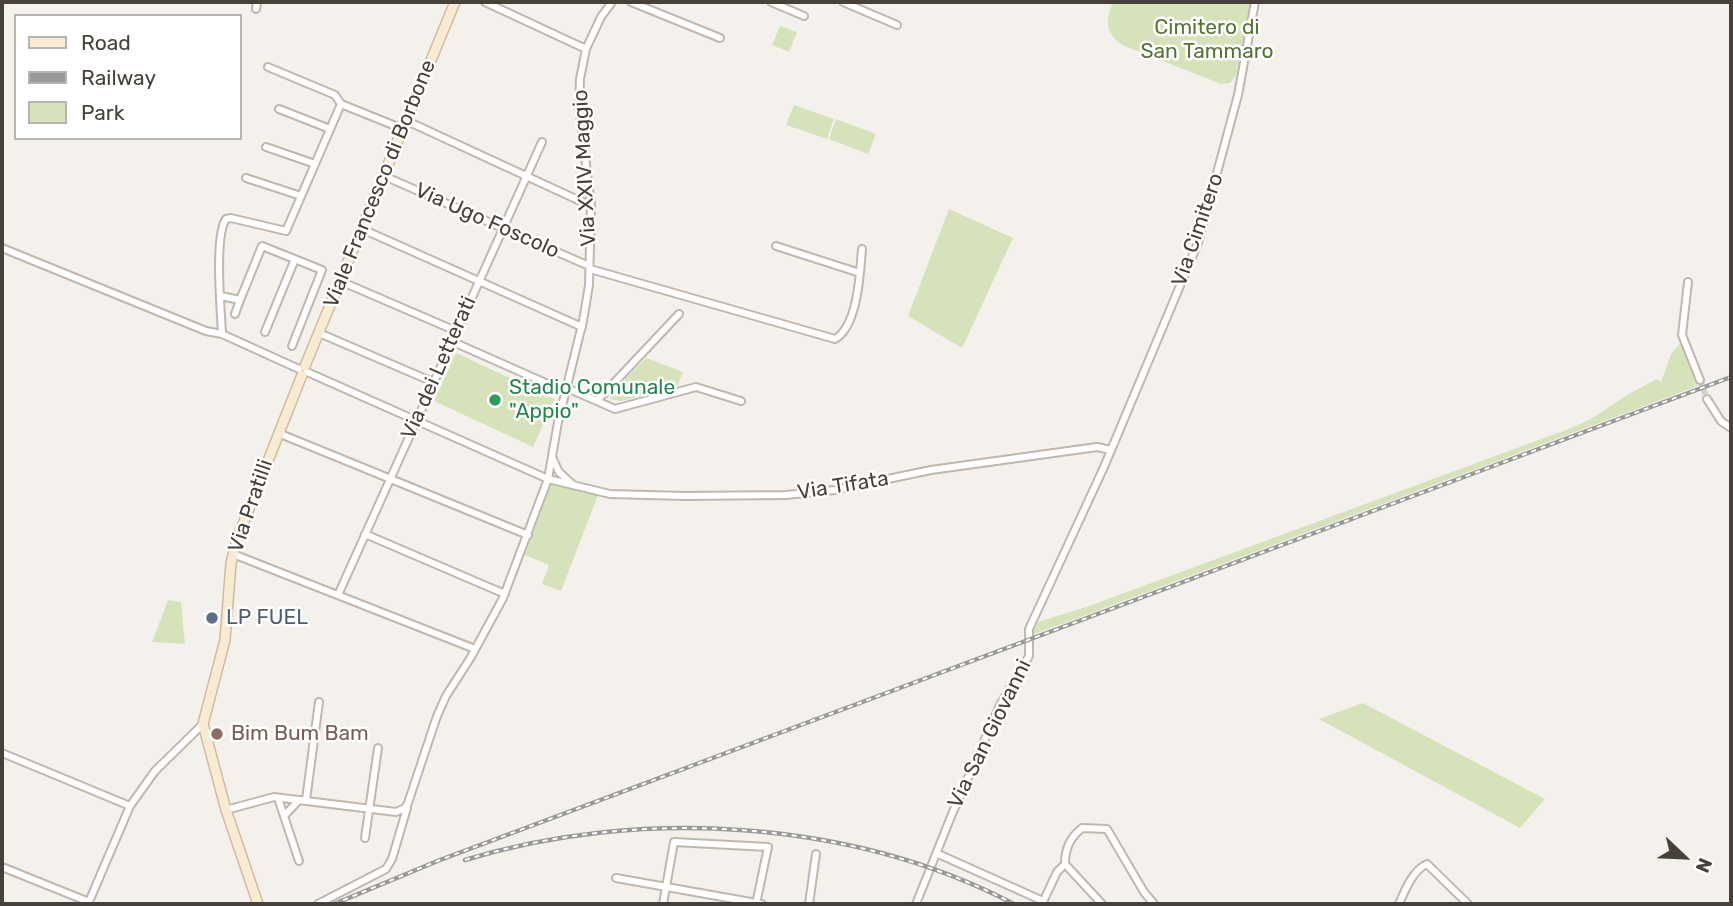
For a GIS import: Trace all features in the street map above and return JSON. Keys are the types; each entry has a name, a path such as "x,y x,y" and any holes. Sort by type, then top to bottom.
{"street":[{"name":"Viale Francesco di Borbone","path":"303,370 455,2"},
{"path":"485,2 586,49"},
{"name":"Via XXIV Maggio","path":"408,803 437,716 505,594 548,479 582,327 590,267 591,206 579,106 580,79 586,49 601,17 612,2"},
{"path":"631,2 720,38"},
{"path":"771,2 804,16"},
{"path":"843,2 897,25"},
{"name":"Via Cimitero","path":"1111,450 1198,243 1238,95 1255,2"},
{"path":"268,67 335,95 341,104 405,125 591,206"},
{"path":"222,334 224,222 230,218 286,231 341,104"},
{"path":"279,109 330,129"},
{"name":"Via dei Letterati","path":"338,595 542,142"},
{"path":"265,147 315,164"},
{"name":"Via Ugo Foscolo","path":"384,176 590,267 835,339 844,331 849,320 856,300 860,273"},
{"path":"246,178 301,196"},
{"path":"362,229 582,327"},
{"path":"235,314 262,246 322,271 292,346"},
{"path":"776,246 860,273 862,248"},
{"name":"Via Tifata","path":"2,248 206,331 222,334 548,479 610,494 786,495 835,490 931,470 1097,447 1111,450"},
{"path":"265,332 295,259"},
{"path":"340,281 456,331"},
{"path":"1688,282 1682,335 1700,380"},
{"path":"221,296 240,300"},
{"path":"597,401 679,314"},
{"path":"319,333 433,382"},
{"path":"451,341 615,409 696,387 741,401"},
{"name":"Via Pratilli","path":"203,724 226,632 233,554 241,523 303,370"},
{"path":"1707,399 1721,421 1731,428"},
{"path":"278,433 528,535"},
{"name":"Via San Giovanni","path":"916,904 1000,705 1029,656 1029,629 1111,450"},
{"path":"552,457 559,472 574,485"},
{"path":"365,534 505,594"},
{"path":"233,554 475,649"},
{"path":"284,816 302,800 319,702"},
{"path":"2,867 89,903 130,806 155,771 203,724 226,810 258,904"},
{"path":"365,838 378,748"},
{"path":"2,753 130,806"},
{"path":"226,810 278,798 396,812 408,803"},
{"path":"278,798 299,862"},
{"path":"318,904 386,869 392,859 408,803"},
{"path":"936,853 1042,903 1065,864 1065,851 1073,835 1082,828 1107,829 1144,892 1154,904"},
{"path":"616,878 666,887 758,904 768,847 674,842 666,887 663,904"},
{"path":"809,904 816,855"},
{"path":"1065,864 1102,904"},
{"path":"1399,904 1409,883 1421,866 1427,864 1468,904"}],"green space":[{"name":"Cimitero di San Tammaro","path":"1113,2 1251,2 1236,75 1230,83 1221,84 1122,45 1109,30 1109,15"},
{"path":"780,26 797,32 789,52 772,45"},
{"path":"794,105 834,119 827,139 786,125"},
{"path":"836,119 876,134 868,154 829,139"},
{"path":"949,209 1013,238 962,348 908,316"},
{"path":"1682,341 1698,386 1032,635 1038,622 1089,606 1591,419 1657,379 1661,382 1671,354"},
{"name":"Stadio Comunale \"Appio\"","path":"456,353 555,399 533,447 434,401"},
{"path":"646,358 683,372 677,387 621,401 610,399 611,393"},
{"path":"551,484 598,495 561,591 542,584 549,565 525,555"},
{"path":"168,600 181,602 185,644 152,642"},
{"path":"1363,703 1545,799 1520,828 1319,719"}],"tunnel":[{"path":"1700,380 1707,399"}],"railway":[{"path":"334,904 440,860 1731,377"},
{"path":"465,860 532,843 601,833 672,828 744,830 815,839 884,854 951,876 1014,904"}],"place":[{"name":"Stadio Comunale \"Appio\"","path":"495,400"},
{"name":"LP FUEL","path":"212,618"},
{"name":"Bim Bum Bam","path":"217,734"}]}
